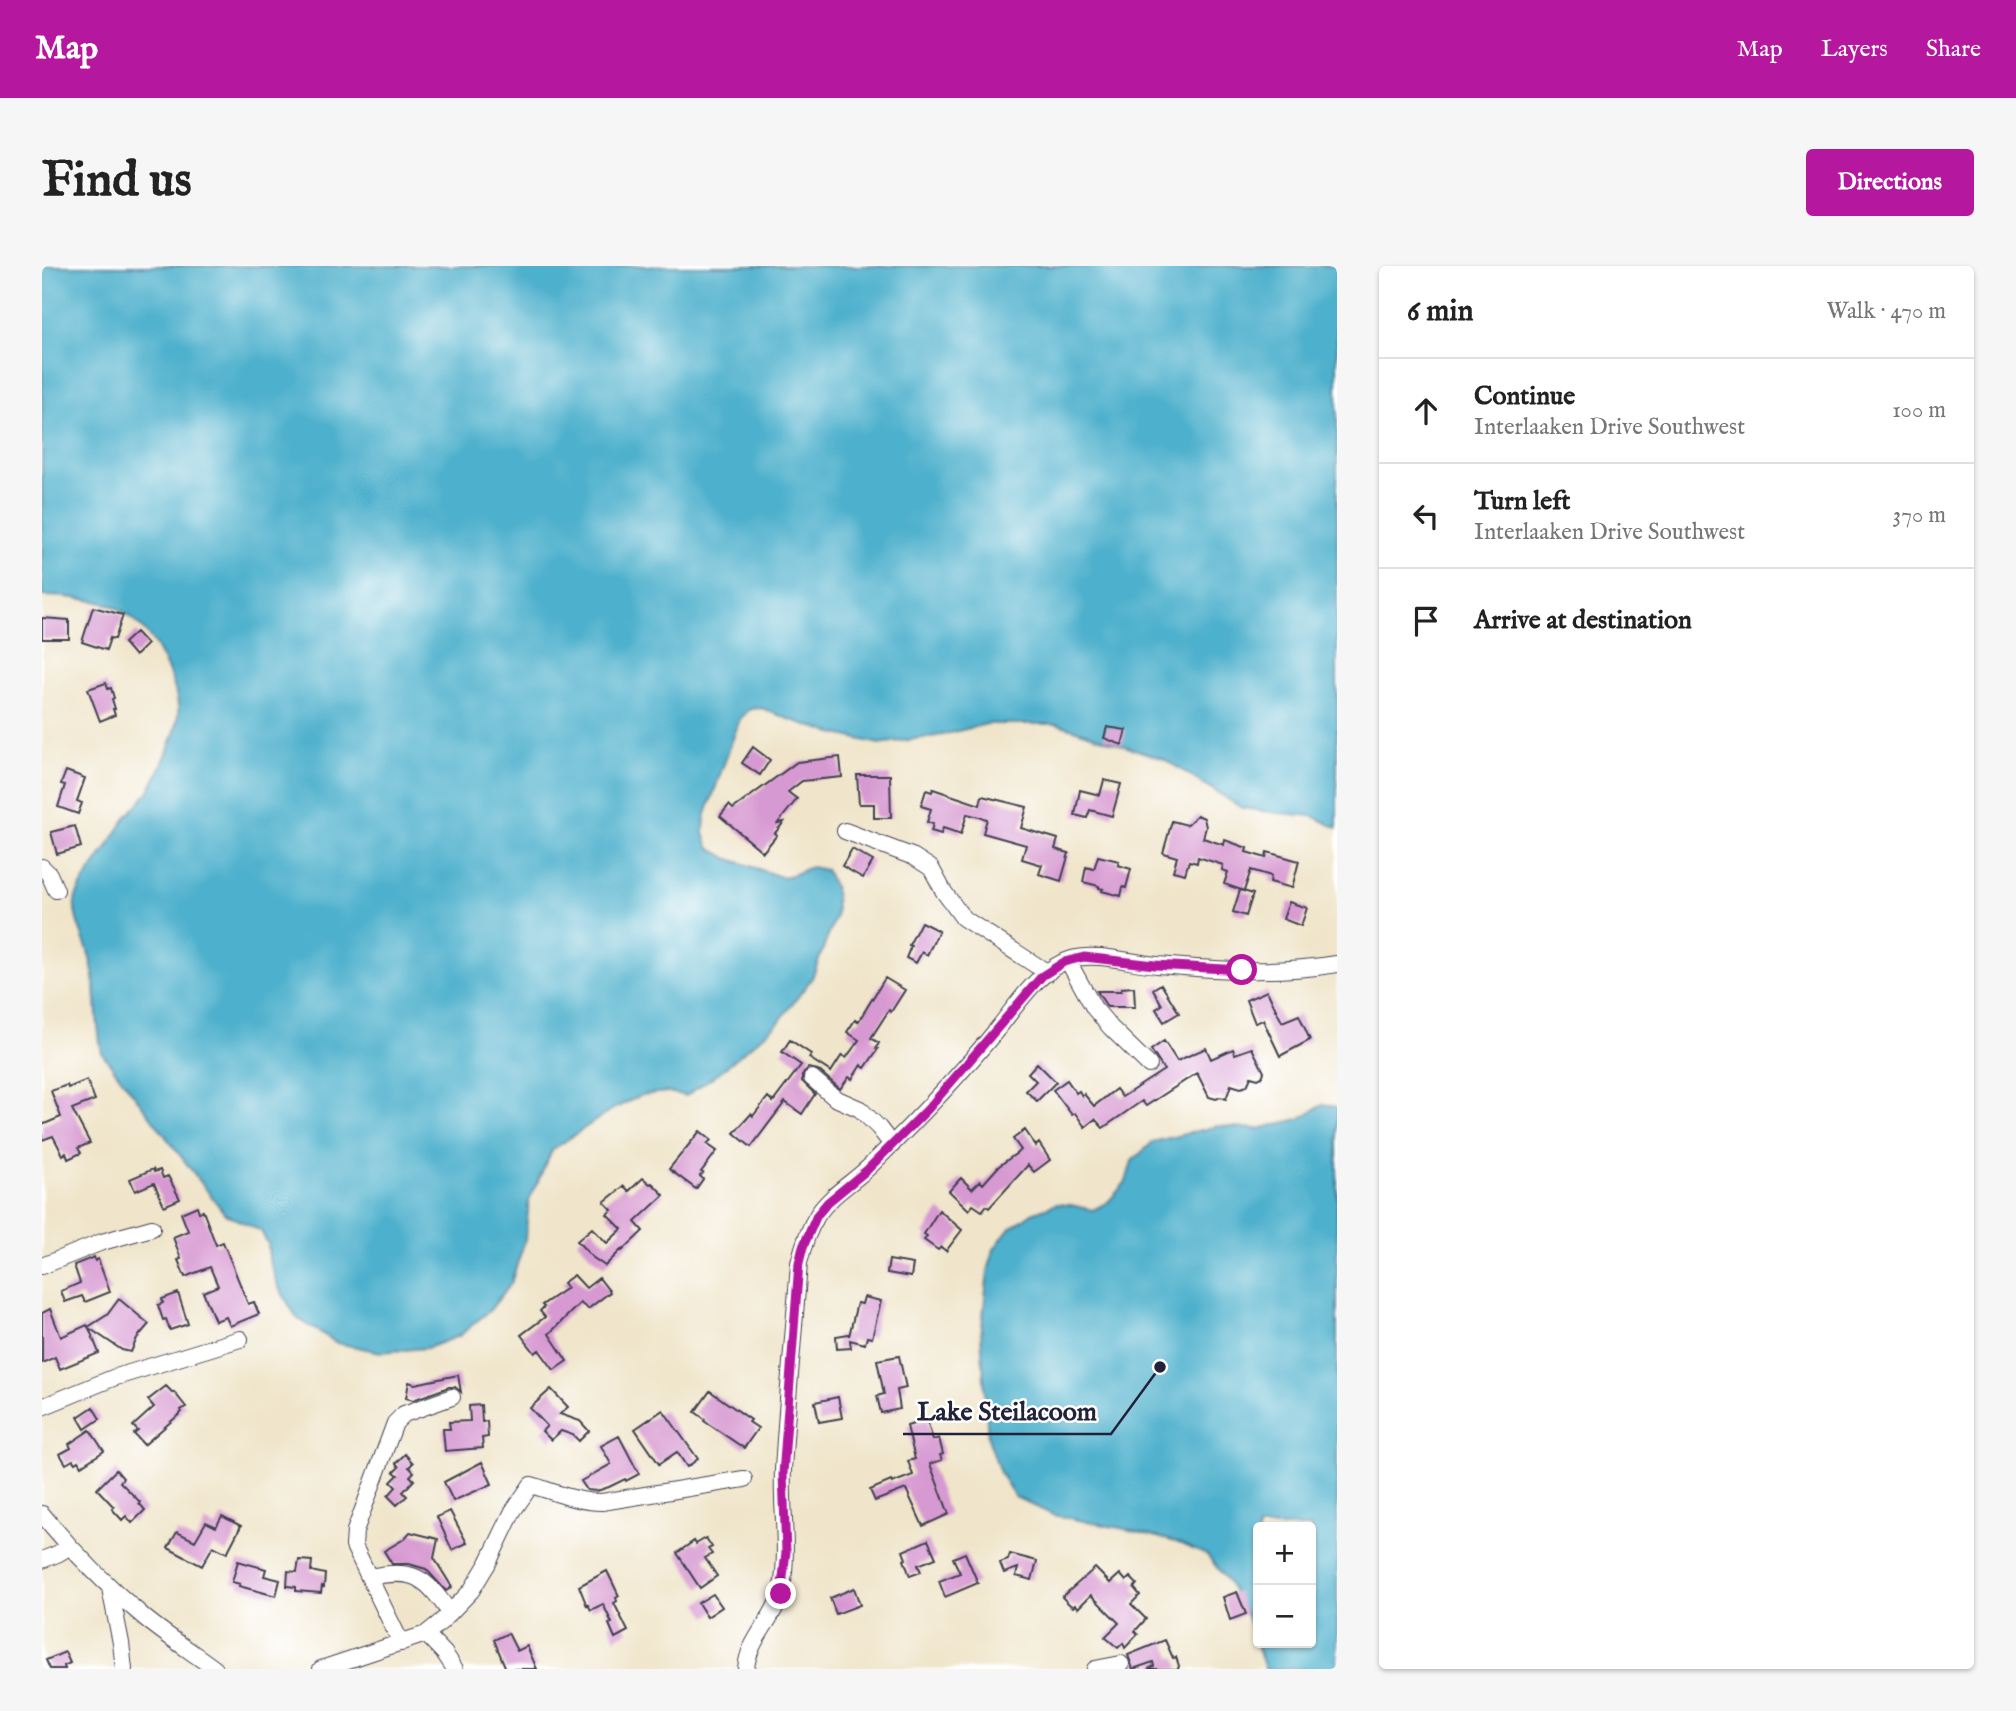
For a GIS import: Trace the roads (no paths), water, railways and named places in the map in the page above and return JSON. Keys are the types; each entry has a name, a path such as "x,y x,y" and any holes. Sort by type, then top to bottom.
{"street":[{"path":"845,831 914,856 931,868 963,918 1048,972"},
{"path":"42,867 49,874 56,890"},
{"path":"746,1669 752,1645 779,1601 784,1577 786,1552 783,1474 799,1263 817,1215 928,1109 1024,996 1048,972 1068,961 1091,957 1155,965 1275,971 1305,970 1337,964"},
{"path":"1068,961 1094,1008 1149,1065"},
{"path":"812,1078 835,1098 860,1109 892,1145"},
{"path":"42,1266 102,1242 152,1228"},
{"path":"42,1407 113,1378 240,1339"},
{"path":"401,1643 354,1546 354,1538 395,1423 404,1414 452,1397"},
{"path":"321,1669 426,1634 450,1613 477,1582 513,1511 531,1485 587,1502 601,1502 744,1479"},
{"path":"42,1514 110,1588 148,1620 215,1669"},
{"path":"42,1560 69,1546"},
{"path":"369,1577 389,1573 404,1574 424,1581 450,1613"},
{"path":"110,1588 124,1669"},
{"path":"426,1634 455,1669"},
{"path":"1095,1669 1121,1664"}],"water":[{"path":"42,266 1337,266 1337,828 1313,816 1242,808 1164,759 1058,724 987,724 937,736 879,744 829,732 762,708 750,709 740,719 705,817 704,833 709,847 727,858 784,878 811,867 826,870 835,889 836,915 812,978 779,1022 721,1071 686,1096 667,1092 642,1095 613,1109 552,1150 529,1201 525,1240 511,1283 490,1310 459,1336 427,1348 381,1352 337,1343 297,1318 278,1286 269,1260 268,1244 261,1231 225,1214 102,1053 91,961 75,913 76,897 127,816 152,785 175,730 178,705 171,677 159,652 132,618 103,603 42,596"},
{"path":"1324,1104 1337,1108 1337,1669 1265,1669 1258,1648 1316,1648 1316,1522 1253,1522 1253,1634 1245,1611 1207,1555 1176,1542 1130,1530 1053,1515 1015,1497 1000,1473 988,1438 981,1335 988,1271 994,1249 1007,1231 1032,1213 1056,1204 1093,1210 1108,1202 1126,1182 1132,1161 1153,1142 1217,1126 1258,1129 1299,1119"}],"place":[{"name":"Lake Steilacoom","path":"1160,1367"}]}
